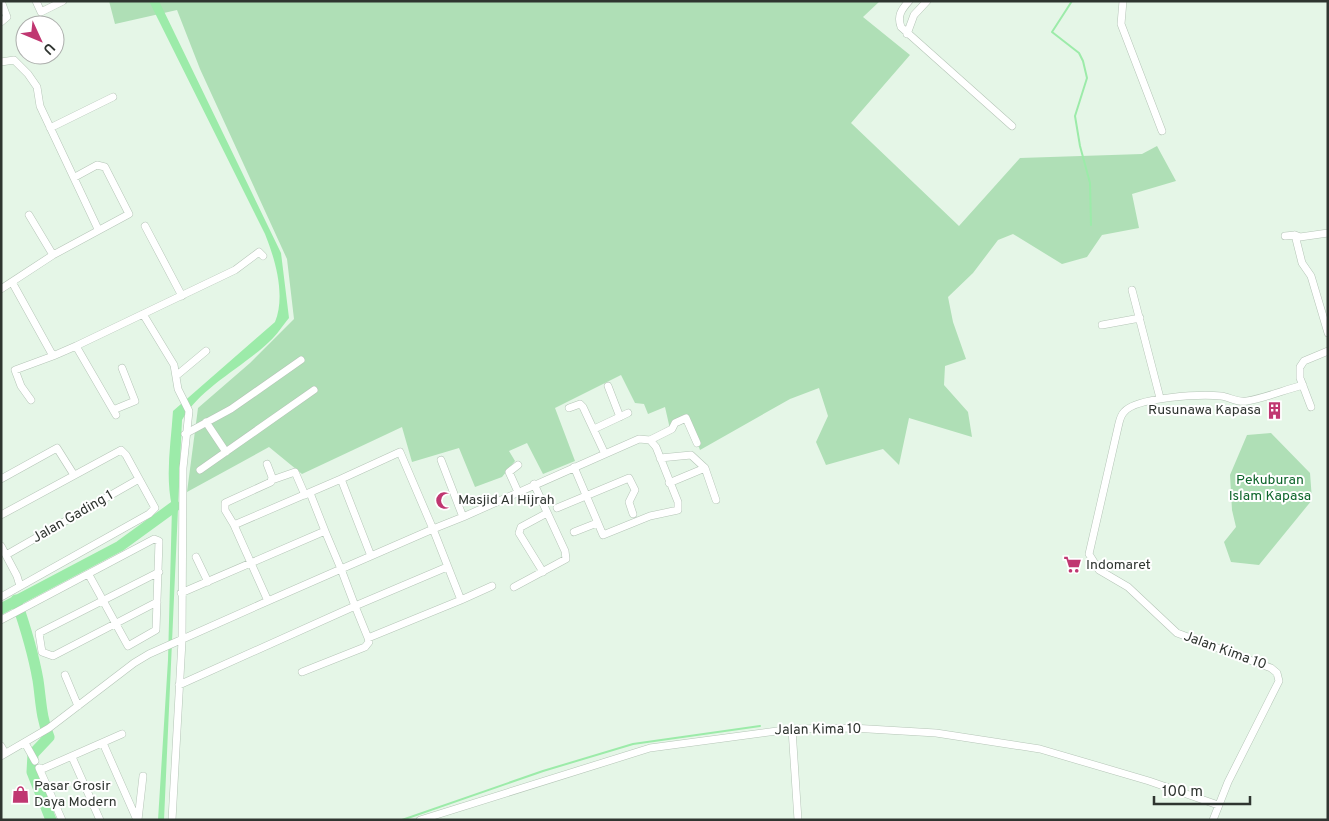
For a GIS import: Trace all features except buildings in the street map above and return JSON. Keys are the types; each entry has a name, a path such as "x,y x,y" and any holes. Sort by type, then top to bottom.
{"street":[{"path":"1,22 7,17 2,1"},
{"path":"36,1 41,12 63,1"},
{"path":"909,1 900,11 898,20 907,34 1012,126"},
{"path":"907,34 914,16 928,1"},
{"path":"1123,1 1121,24 1162,131"},
{"path":"1,62 14,60 28,74 37,87 39,104 75,177 98,230"},
{"path":"50,128 113,97"},
{"path":"1,289 53,255 129,214 104,167 97,165 75,177"},
{"path":"29,215 53,255"},
{"path":"145,226 182,296"},
{"path":"1285,236 1295,235 1300,237 1328,233"},
{"path":"1295,235 1302,263 1311,276 1328,333"},
{"path":"31,400 20,385 15,370 76,346 182,296 235,270 259,252 263,256"},
{"path":"12,282 53,356"},
{"path":"1132,290 1160,398"},
{"path":"143,314 174,366 178,389 189,411 185,434 179,685 172,820"},
{"path":"1102,325 1140,318"},
{"path":"76,346 114,412 135,401 122,368"},
{"path":"176,376 206,351"},
{"path":"1311,407 1302,385 1300,367 1304,362 1328,351"},
{"path":"185,434 231,409 300,360"},
{"name":"Jalan Kima 10","path":"1213,820 1218,805 1279,681 1277,673 1272,668 1177,633 1128,587 1098,570 1088,554 1123,413 1128,409 1160,398 1222,396 1235,401 1246,401 1302,385"},
{"path":"608,386 620,417"},
{"path":"200,470 314,390"},
{"path":"569,408 582,405 606,454"},
{"path":"594,429 628,413"},
{"path":"2,752 46,730 134,663 268,601 639,439 650,440 672,429 675,423 686,418 697,443"},
{"path":"206,422 226,452"},
{"path":"574,467 600,533 605,535 650,516 676,511 679,508 678,502 660,458 650,440"},
{"path":"1,479 58,448 74,475"},
{"path":"1,515 121,450 126,455 155,504 153,511 1,597"},
{"path":"234,526 400,452 461,600"},
{"path":"660,458 691,455 705,468 716,500"},
{"path":"441,460 463,517"},
{"path":"267,464 272,480"},
{"path":"518,465 509,472 518,492"},
{"path":"669,483 705,468"},
{"path":"268,601 252,562 225,510 225,503 272,480 295,472 308,494 325,531 369,642 365,647 302,672"},
{"path":"557,508 630,478 635,490 629,502 633,514"},
{"name":"Jalan Gading 1","path":"6,555 139,479"},
{"path":"342,479 372,556"},
{"path":"514,586 564,561 566,555 534,484"},
{"path":"543,572 519,533 521,527 548,513"},
{"path":"574,532 597,523"},
{"path":"181,593 325,531"},
{"path":"1,620 154,539 159,541 156,630 128,646 89,575"},
{"path":"1,546 20,586"},
{"path":"196,557 208,582"},
{"path":"179,685 447,567"},
{"path":"158,602 53,656 42,652 39,633 159,572"},
{"path":"368,638 492,586"},
{"path":"65,675 78,706"},
{"name":"Jalan Kima 10","path":"420,820 650,748 792,729 852,728 936,733 1040,749 1149,781 1218,805"},
{"path":"792,729 798,820"},
{"path":"38,766 72,757 122,734"},
{"path":"25,742 62,820"},
{"path":"103,743 138,820"},
{"path":"72,757 100,820"},
{"path":"138,820 143,776"}],"green space":[{"path":"109,1 880,1 863,17 910,55 851,123 959,226 1020,158 1142,154 1157,146 1176,181 1132,194 1139,228 1102,235 1087,257 1062,264 1013,234 998,240 973,273 948,297 953,322 966,359 945,366 944,385 968,412 972,437 909,418 899,465 883,449 826,465 816,442 828,416 819,388 790,399 700,450 688,419 670,429 665,407 648,414 644,404 635,403 621,375 555,408 575,461 543,474 527,443 509,451 515,461 502,477 475,487 459,448 412,462 402,427 302,474 269,447 187,492 198,408 250,363 294,319 287,259 200,69 177,10 115,24"},
{"name":"Pekuburan Islam Kapasa","path":"1271,433 1310,473 1312,500 1259,565 1231,562 1224,542 1236,527 1232,510 1230,475 1247,435"}],"shaded area":[{"path":"149,1 159,1 281,253 289,318 269,342 211,388 190,408 182,420 164,820 158,820 168,660 172,507 169,471 173,411 275,322 278,311 279,289 278,277 265,234"}],"waterway":[{"path":"1072,1 1052,32 1079,53 1087,78 1075,116 1080,146 1090,183 1091,225"},
{"path":"1,609 120,546 175,506"},
{"path":"16,600 34,659 43,716 49,737 33,754 32,772 51,820"},
{"path":"402,820 543,771 633,744 760,726"}],"place":[{"name":"Rusunawa Kapasa","path":"1275,410"},
{"name":"Masjid Al Hijrah","path":"444,500"},
{"name":"Indomaret","path":"1072,565"},
{"name":"Pasar Grosir Daya Modern","path":"20,794"}]}
